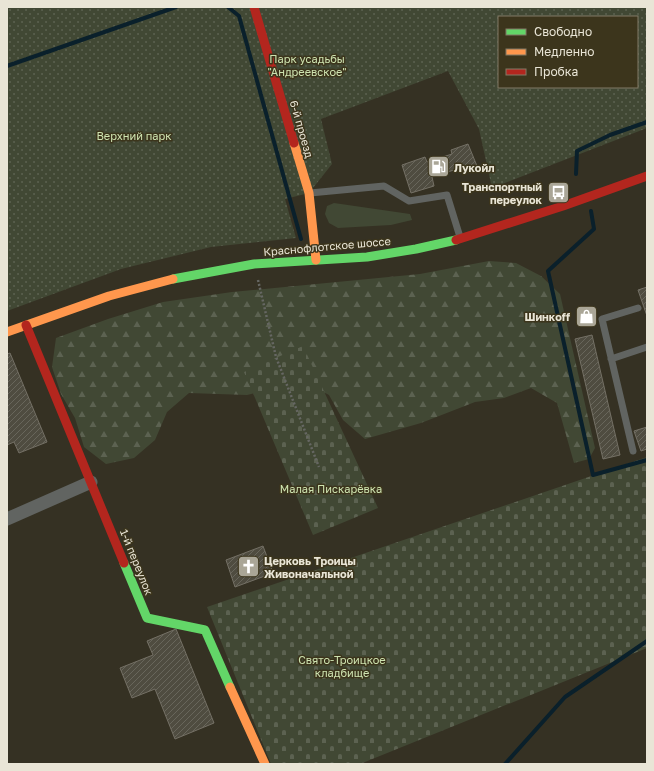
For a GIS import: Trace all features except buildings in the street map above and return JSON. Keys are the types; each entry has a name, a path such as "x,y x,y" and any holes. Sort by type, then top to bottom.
{"street":[{"name":"6-й проезд","path":"254,7 309,193 316,260"},
{"name":"Краснофлотское шоссе","path":"7,332 109,296 180,277 254,264 374,256 416,249 460,239 563,206 647,176"},
{"name":"1-й переулок","path":"26,325 146,618 205,630 265,764"},
{"path":"7,519 91,482"}],"lane":[{"path":"309,193 384,186 409,201 447,195 460,239"},
{"path":"632,451 602,319 638,308"},
{"path":"611,359 647,347"}],"path":[{"path":"257,279 276,358 319,467"}],"green space":[{"name":"Верхний парк","path":"7,7 647,7 647,128 492,188 479,129 448,71 321,119 332,164 309,193 285,199 296,238 211,247 121,269 7,311"},
{"path":"334,203 410,214 412,220 391,225 338,228 329,223 325,214 327,206"},
{"path":"489,261 516,263 541,276 560,294 595,448 589,459 574,463 557,403 531,388 504,398 475,402 421,423 365,439 343,420 329,395 303,381 247,395 189,393 167,412 155,440 134,458 106,464 84,447 75,418 61,394 52,367 56,338 108,319 163,302 232,292 420,274"},
{"name":"Малая Пискарёвка","path":"303,346 378,508 313,535 244,372"},
{"name":"Свято-Троицкое кладбище","path":"647,457 647,648 360,764 271,764 207,607"}],"waterway":[{"path":"7,66 176,7"},
{"path":"228,7 239,16 301,239"},
{"path":"576,174 577,151 610,135 647,122"},
{"path":"591,211 594,229 548,271 593,475 647,460"},
{"path":"505,764 565,697 647,641"}],"traffic: fast":[{"path":"173,279 254,264 367,257 416,249 456,240"},
{"path":"124,563 147,618 205,630 230,687"}],"traffic: slow":[{"path":"294,143 309,193 316,260"},
{"path":"7,332 109,296 173,279"},
{"path":"230,687 265,764"}],"traffic: jam":[{"path":"254,7 294,143"},
{"path":"456,240 563,206 647,176"},
{"path":"26,325 124,563"}],"place":[{"name":"Лукойл","path":"438,167"},
{"name":"Транспортный переулок","path":"558,192"},
{"name":"Шинкoff","path":"586,316"},
{"name":"Церковь Троицы Живоначальной","path":"249,566"}],"park label":[{"name":"Парк усадьбы \"Андреевское\"","path":"307,64"}]}
